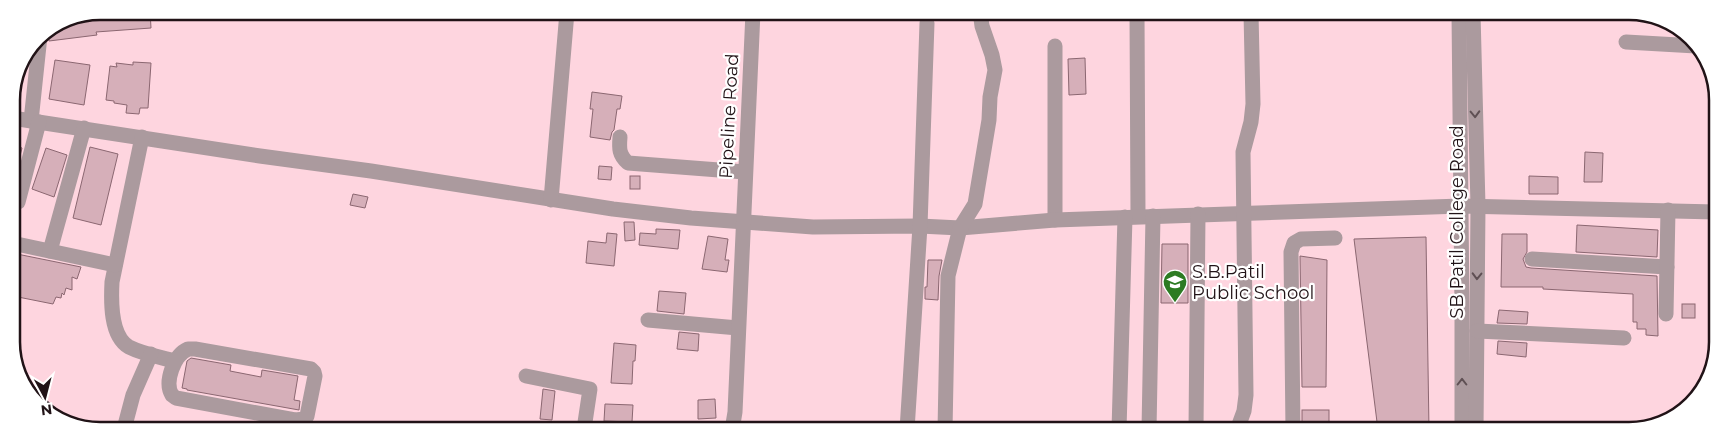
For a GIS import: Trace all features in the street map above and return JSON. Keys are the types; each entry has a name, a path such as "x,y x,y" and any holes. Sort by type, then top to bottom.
{"street":[{"path":"551,200 566,20"},
{"name":"Pipeline Road","path":"733,422 753,20"},
{"path":"946,422 948,276 960,228 975,204 995,70 981,20"},
{"path":"1137,20 1138,216 1149,422"},
{"path":"1240,422 1246,395 1243,152 1251,122 1253,104 1251,20"},
{"name":"SB Patil College Road","path":"1460,20 1478,206 1476,422"},
{"name":"SB Patil College Road","path":"1462,422 1461,206 1467,78 1472,20"},
{"path":"908,422 920,226 927,23"},
{"path":"1626,42 1686,45"},
{"path":"1055,46 1055,220"},
{"path":"26,120 37,52"},
{"path":"20,182 29,64"},
{"path":"26,120 657,215 813,227 920,226 960,228 1055,220 1138,216 1461,206 1709,212"},
{"path":"50,251 84,128"},
{"path":"142,137 115,265 111,305 113,319 121,339 128,346 174,361"},
{"path":"620,137 619,150 622,158 628,163 745,172"},
{"path":"1666,314 1668,210"},
{"path":"1196,422 1198,214"},
{"path":"1120,422 1138,216"},
{"path":"1293,422 1291,252 1294,244 1301,239 1335,238"},
{"path":"20,245 115,265"},
{"path":"1532,259 1667,266"},
{"path":"648,320 738,328"},
{"path":"1476,331 1624,338"},
{"path":"195,349 311,368 315,376 307,416 305,419 295,420 176,398 172,395 169,386 174,361 182,351 195,349"},
{"path":"126,422 133,395 151,354"},
{"path":"526,376 590,390 585,422"}],"building":[{"path":"100,20 151,20 151,28 96,32 97,35 49,41 56,34 70,26 85,22"},
{"path":"1085,58 1086,94 1069,95 1068,59"},
{"path":"55,60 90,65 84,105 49,99"},
{"path":"133,62 151,63 148,108 140,108 139,114 126,113 127,105 106,100 110,66 117,67 116,63 133,65"},
{"path":"592,92 622,96 610,140 590,137 593,109 590,109"},
{"path":"90,147 118,154 101,225 73,218"},
{"path":"46,148 67,155 54,197 32,189"},
{"path":"1585,152 1603,153 1602,182 1584,182"},
{"path":"599,166 612,167 611,180 598,179"},
{"path":"630,176 640,176 640,189 630,189"},
{"path":"1529,176 1558,177 1558,194 1529,194"},
{"path":"353,194 368,197 365,208 350,205"},
{"path":"624,222 634,222 635,240 625,241"},
{"path":"1577,225 1658,230 1657,257 1576,252"},
{"path":"656,229 680,230 678,249 639,245 640,233 656,234"},
{"path":"607,233 617,234 614,266 586,263 588,241 606,243"},
{"path":"1502,234 1527,234 1527,252 1523,259 1526,267 1657,276 1658,336 1646,335 1646,329 1637,329 1637,322 1633,322 1633,294 1543,289 1543,287 1501,287"},
{"path":"708,236 728,239 725,260 729,260 727,272 702,269"},
{"path":"1426,237 1429,422 1377,422 1354,239"},
{"path":"1162,244 1188,244 1188,303 1161,303"},
{"path":"20,255 81,267 77,279 72,277 72,290 66,288 64,295 62,293 61,298 56,297 53,304 20,297"},
{"path":"1300,256 1327,260 1326,387 1302,387"},
{"path":"928,260 942,260 938,300 925,299"},
{"path":"659,291 686,293 684,314 657,311"},
{"path":"1682,304 1695,304 1695,318 1682,318"},
{"path":"1499,310 1528,312 1527,324 1497,323"},
{"path":"679,332 699,334 698,351 677,349"},
{"path":"1498,341 1527,343 1526,357 1497,354"},
{"path":"614,343 636,345 632,384 611,383"},
{"path":"191,358 231,365 230,371 261,377 262,370 298,376 294,400 300,401 299,410 182,388 187,361"},
{"path":"543,389 555,391 552,420 540,419"},
{"path":"715,399 716,418 698,419 698,400"},
{"path":"605,404 633,405 632,422 604,421"},
{"path":"1302,410 1329,410 1329,422 1302,422"}],"place":[{"name":"S.B.Patil Public School","path":"1175,303"}]}
